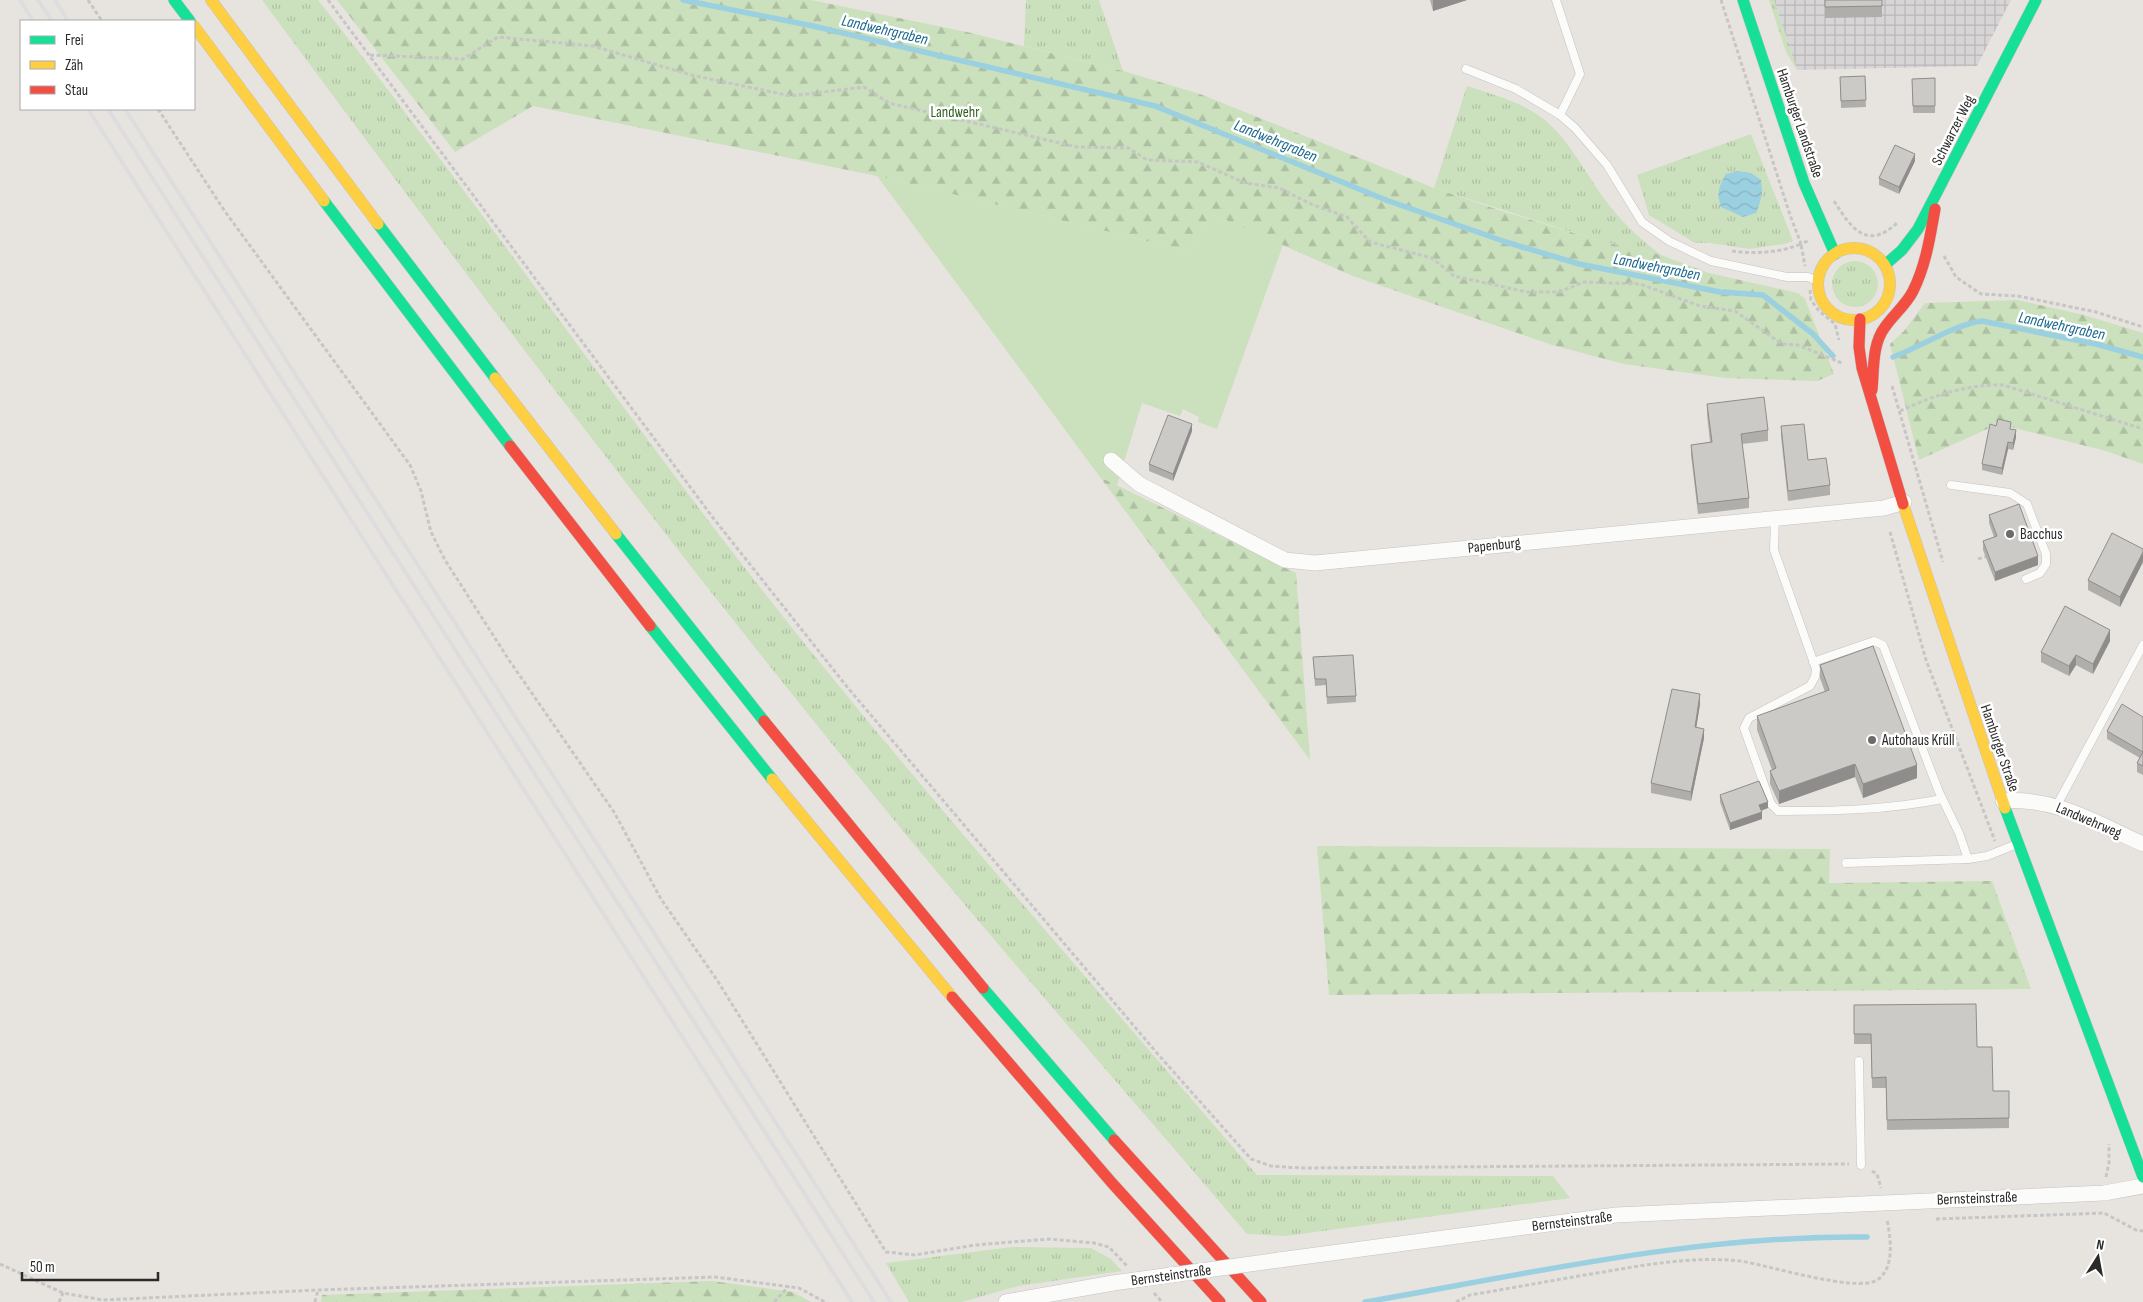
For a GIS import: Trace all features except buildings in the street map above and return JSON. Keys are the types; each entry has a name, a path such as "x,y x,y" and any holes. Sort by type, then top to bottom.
{"main road":[{"path":"174,0 189,20"},
{"path":"211,0 482,363 668,602 890,879 1067,1086 1261,1302"},
{"name":"Hamburger Landstraße","path":"1743,0 1804,182 1835,254"},
{"name":"Schwarzer Weg","path":"1884,265 1902,250 1918,229 2036,0"},
{"path":"195,27 458,380 749,752 1047,1109 1220,1302"},
{"path":"1871,399 1878,340 1885,327 1909,300 1915,288 1931,231 1937,195"},
{"path":"1857,248 1877,256 1884,265 1889,276 1890,288 1887,299 1871,316 1860,319 1844,318 1833,313 1824,304 1813,279 1835,254 1857,248"},
{"name":"Hamburger Straße","path":"1860,319 1859,347 1862,368 1961,681 2003,802 2143,1177"}],"street":[{"name":"Papenburg","path":"1111,460 1139,484 1285,560 1315,563 1774,517 1884,508 1904,502"},
{"name":"Landwehrweg","path":"2003,802 2022,800 2057,805 2143,844"},
{"name":"Bernsteinstraße","path":"1014,1301 1113,1284 1279,1260 1616,1215 1885,1201 2104,1193 2143,1186"}],"lane":[{"path":"1556,0 1580,74 1560,115"},
{"path":"1466,69 1516,89 1560,115 1575,128 1606,165 1642,222 1669,241 1711,260 1787,277 1813,279"},
{"path":"1951,485 2010,493 2027,504 2046,554 2046,564 2040,573 2026,579"},
{"path":"1774,517 1774,550 1813,662 1815,677 1810,686 1749,718 1744,728 1771,804 1778,811 1880,809 1942,799"},
{"path":"1813,662 1874,641 1883,645 1942,799 1959,833 1968,859"},
{"path":"2057,805 2143,645"},
{"path":"1846,863 1968,859 1987,856 2019,843"},
{"path":"1859,1061 1860,1166"}],"path":[{"path":"88,0 101,20"},
{"path":"328,0 714,519 848,688 1156,1052 1251,1159 1271,1166 1302,1168 1838,1163 1860,1166 1877,1174 1885,1201 1890,1246 1887,1268 1878,1280 1860,1284 1839,1282 1751,1263 1688,1259 1470,1295 1456,1302"},
{"path":"370,55 463,59 498,37 593,46 691,75 791,96 864,88 889,103 1077,147 1129,148 1147,160 1198,162 1245,183 1279,188 1311,204 1347,217 1370,242 1432,258 1454,276 1527,292 1559,292 1584,282 1640,284 1700,306 1735,311 1782,344 1798,345 1843,363"},
{"path":"159,110 224,210 410,465 421,491 431,532 445,560 514,668 614,812 661,899 717,980 886,1252 915,1255 989,1243 1049,1239 1094,1242 1109,1247 1129,1267"},
{"path":"1829,193 1847,222 1856,231 1872,236 1887,232"},
{"path":"1931,231 1956,277 1980,294 2018,296 2096,312 2143,327"},
{"path":"1731,250 1750,254 1789,249 1801,244 1813,279 1811,300 1819,311 1836,327"},
{"path":"1892,384 1946,572"},
{"path":"1900,411 1929,398 1986,384 2003,385 2143,429"},
{"path":"1978,560 1996,554"},
{"path":"2104,1193 2109,1163 2109,1144 2106,1136"},
{"path":"1929,1218 1952,1220 2104,1213 2136,1230 2143,1231"},
{"path":"1887,1218 1896,1218"},
{"path":"0,1264 63,1293 103,1300 318,1290 715,1277 790,1286 810,1292 825,1302"},
{"path":"774,1302 790,1286"},
{"path":"1149,1288 1162,1302"},
{"path":"315,1302 318,1290"},
{"path":"59,1302 63,1293"}],"shaded area":[{"path":"1774,0 2011,0 1977,66 1797,70"}],"green space":[{"path":"262,0 318,0 470,198 667,466 782,615 982,857 1257,1175 1553,1176 1570,1198 1285,1236 1247,1234 922,854 752,644 586,432"},
{"name":"Landwehr","path":"337,0 811,0 967,32 1123,71 1200,94 1434,188 1499,210 1600,241 1661,255 1709,273 1798,293 1805,299 1834,374 1817,381 1725,378 1624,364 1552,345 1353,276 1212,214 1192,252 877,176 533,106 455,152"},
{"path":"1026,0 1099,0 1123,71 1024,46"},
{"path":"1769,0 1774,0 1797,70 1786,52"},
{"path":"1467,86 1499,96 1539,115 1566,143 1619,217 1661,255 1600,241 1434,188"},
{"path":"1751,134 1793,241 1749,249 1710,243 1695,243 1649,215 1637,175"},
{"path":"877,176 1192,252 1212,214 1283,245 1217,429 1198,422 1199,417 1183,409 1180,416 1142,403 1117,485 1100,477"},
{"path":"1855,261 1868,265 1874,271 1878,284 1874,297 1868,303 1855,307 1842,303 1836,297 1832,284 1836,271 1842,265"},
{"path":"2017,300 2084,315 2143,333 2143,464 2106,451 1998,424 1919,460 1890,344 1904,331 1925,303"},
{"path":"1100,477 1296,573 1310,760"},
{"path":"1317,846 1830,849 1829,883 1992,881 2031,989 1329,995"},
{"path":"1012,1247 1091,1248 1111,1259 1122,1271 1018,1286 962,1302 909,1302 886,1263"},
{"path":"712,1281 793,1292 811,1302 321,1302 322,1295"}],"water":[{"path":"1738,171 1751,173 1761,180 1762,185 1761,197 1756,213 1743,217 1721,207 1719,198 1720,186 1726,174"}],"waterway":[{"name":"Landwehrgraben","path":"683,0 813,26 1155,106 1386,200 1506,242 1579,264 1720,292 1763,295 1813,334 1833,356"},
{"name":"Landwehrgraben","path":"1893,357 1960,327 1982,321 2096,344 2143,357"},
{"path":"1365,1302 1552,1268 1677,1249 1803,1238 1867,1237"}],"railway":[{"path":"20,0 32,20"},
{"path":"38,0 51,20"},
{"path":"55,0 67,20"},
{"path":"89,110 852,1302"},
{"path":"109,110 874,1302"},
{"path":"126,110 891,1302"}],"traffic: fast":[{"path":"174,0 189,20"},
{"path":"1743,0 1804,183 1835,254"},
{"path":"1885,265 1902,250 1918,229 2036,0"},
{"path":"324,201 510,446"},
{"path":"378,224 495,378"},
{"path":"616,534 764,721"},
{"path":"650,626 772,779"},
{"path":"2005,808 2143,1177"},
{"path":"983,988 1114,1140"}],"traffic: slow":[{"path":"211,0 378,224"},
{"path":"195,27 324,201"},
{"path":"1854,248 1874,254 1884,264 1890,284 1884,304 1874,314 1854,320 1834,314 1824,304 1818,284 1824,264 1834,254 1854,248"},
{"path":"495,378 616,534"},
{"path":"1903,504 2005,808"},
{"path":"772,779 952,997"}],"traffic: jam":[{"path":"1872,390 1874,357 1878,341 1885,327 1910,296 1917,281 1927,251 1935,209"},
{"path":"1860,319 1859,347 1862,368 1903,504"},
{"path":"510,446 650,626"},
{"path":"764,721 983,988"},
{"path":"952,997 1112,1183 1220,1302"},
{"path":"1114,1140 1261,1302"}],"place":[{"name":"Bacchus","path":"2010,534"},
{"name":"Autohaus Krüll","path":"1872,740"}]}
